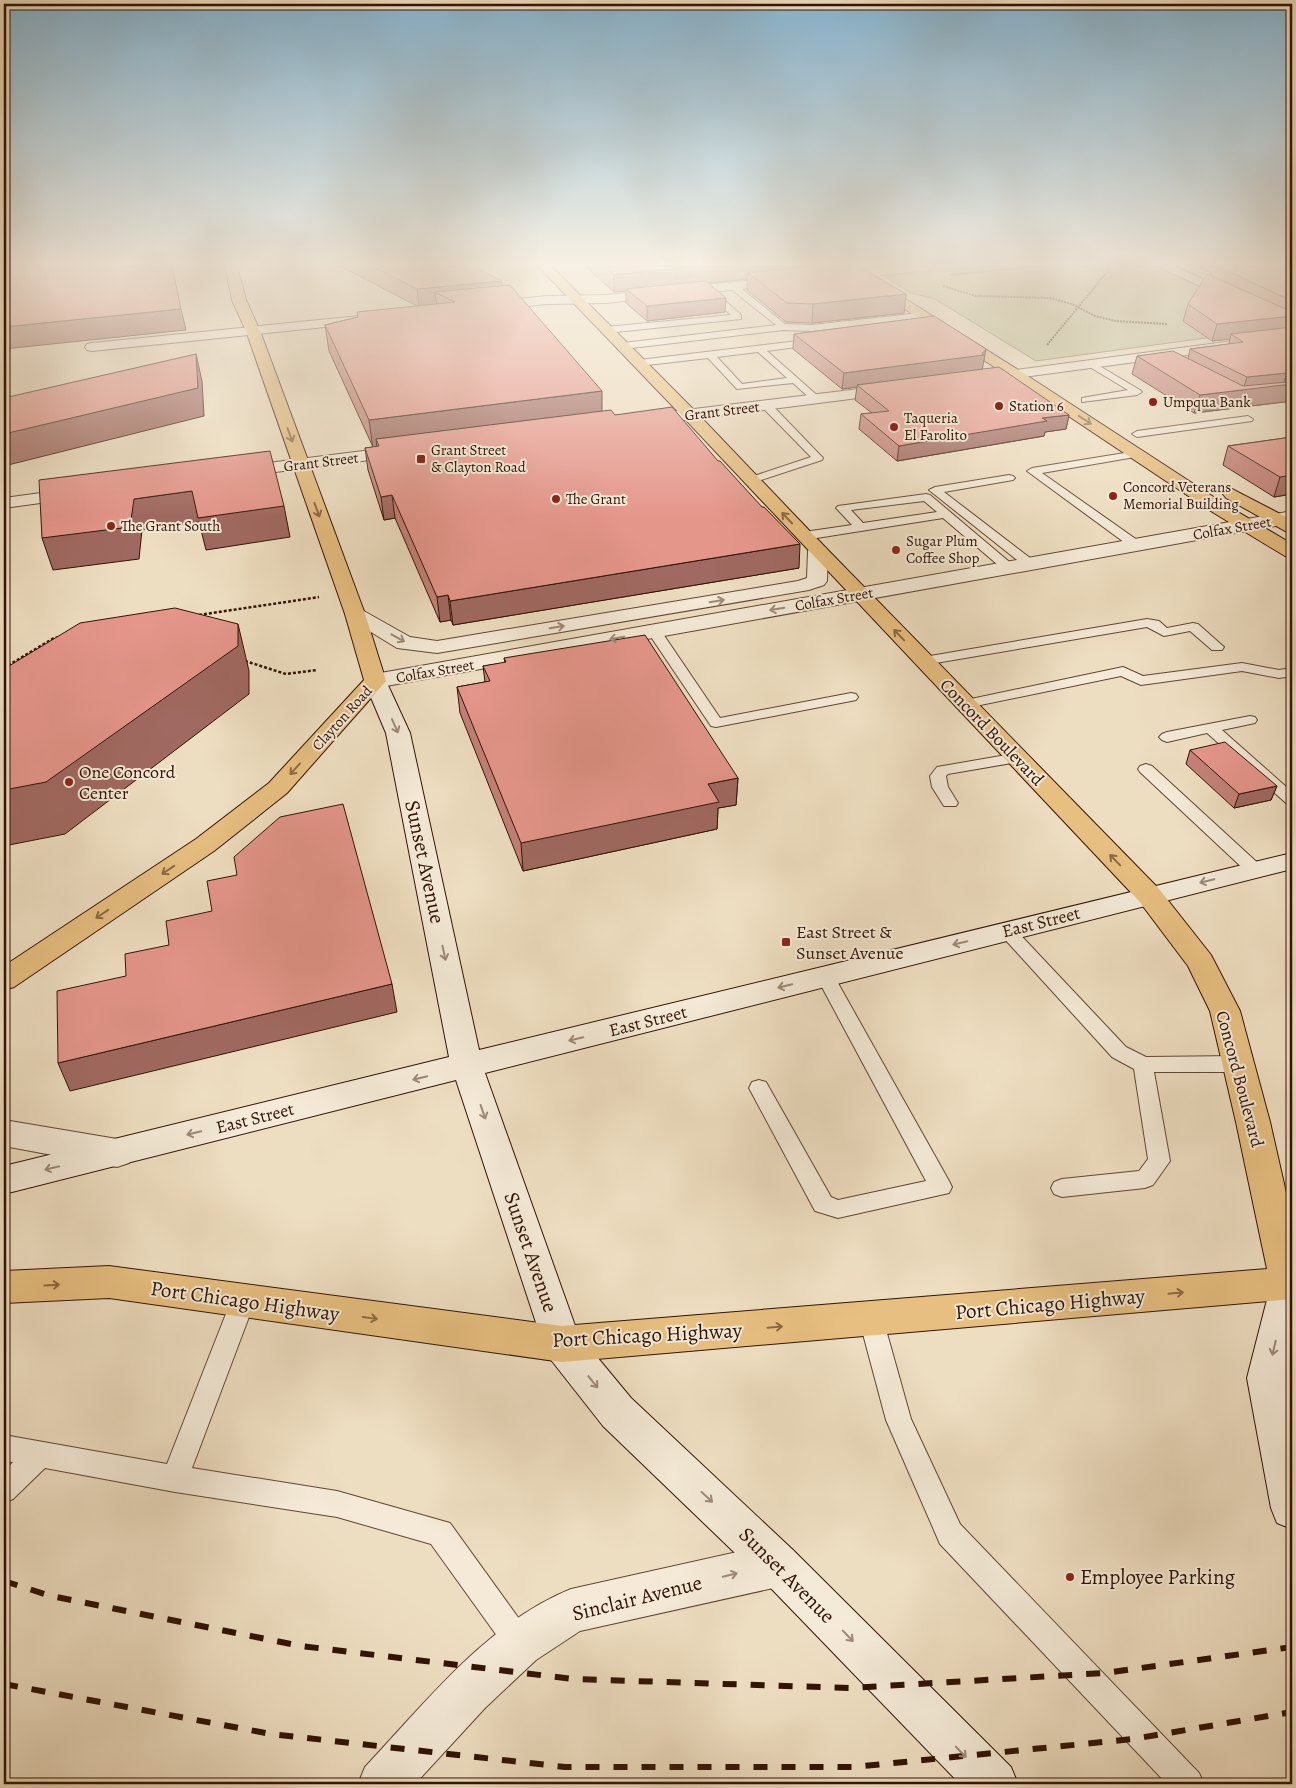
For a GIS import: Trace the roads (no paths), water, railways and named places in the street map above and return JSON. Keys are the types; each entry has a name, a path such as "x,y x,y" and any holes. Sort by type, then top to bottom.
{"main road":[{"name":"Clayton Road","path":"4,980 205,845 278,788 375,681 355,614 260,349"},
{"name":"Concord Boulevard","path":"626,349 1149,895 1201,962 1225,1011 1291,1286"},
{"path":"981,349 1018,368 1137,454 1292,552"},
{"path":"1039,371 1100,410"},
{"path":"1130,429 1162,450"},
{"path":"1218,485 1251,506 1288,521"},
{"name":"Port Chicago Highway","path":"4,1287 109,1282 562,1344 1291,1286"}],"street":[{"path":"967,380 1018,368 1039,371 1205,349"},
{"name":"Grant Street","path":"642,421 910,387"},
{"name":"Grant Street","path":"217,475 416,450"},
{"path":"4,503 91,491"},
{"name":"Colfax Street","path":"375,681 1248,525 1288,521"},
{"name":"Colfax Street","path":"355,614 405,643 437,647 802,586 817,581 818,551"},
{"name":"Sunset Avenue","path":"375,681 398,733 467,1066 562,1344 616,1412 778,1565 994,1784"},
{"name":"East Street","path":"4,1180 1292,861"},
{"path":"4,1133 117,1153"},
{"name":"Concord Boulevard","path":"1291,1286 1267,1378 1292,1508"},
{"name":"Sinclair Avenue","path":"382,1784 468,1691 520,1644 571,1611 778,1565"}],"lane":[{"path":"639,363 756,349"},
{"path":"760,349 816,399"},
{"path":"710,354 740,387 795,380"},
{"path":"1155,356 1172,364"},
{"path":"1085,400 1137,392 1090,364"},
{"path":"752,480 818,458 766,406"},
{"path":"1130,429 1248,419"},
{"path":"1136,545 1032,471 1137,454"},
{"path":"1009,478 935,490 1030,564"},
{"path":"860,527 842,508 926,497 1009,568"},
{"path":"804,536 946,514"},
{"path":"924,661 1148,622 1164,632 1193,627 1217,647"},
{"path":"654,631 716,723 851,696"},
{"path":"966,704 1122,671 1140,680 1242,667 1286,673"},
{"path":"1167,737 1250,720"},
{"path":"1210,728 1292,800"},
{"path":"950,803 940,787 938,776 943,770 1018,758"},
{"path":"1146,769 1255,870"},
{"path":"1007,931 1119,1052 1143,1065 1238,1064"},
{"path":"759,1088 823,1204 838,1208 941,1187 826,976"},
{"path":"1062,1188 1145,1179 1158,1161 1143,1065"},
{"path":"175,1479 243,1300"},
{"path":"871,1319 899,1420 950,1534 1188,1784"},
{"path":"4,1448 175,1479 337,1504 440,1533 520,1644"},
{"path":"4,1490 40,1454"}],"railway":[{"path":"4,1581 51,1596 301,1646 573,1679 849,1688 1105,1673 1292,1647"},
{"path":"4,1684 271,1734 565,1767 854,1767 1133,1739 1292,1712"}],"place":[{"name":"Umpqua Bank","path":"1153,402"},
{"name":"Station 6","path":"999,406"},
{"name":"Taqueria El Farolito","path":"894,427"},
{"name":"Grant Street & Clayton Road","path":"421,459"},
{"name":"Concord Veterans Memorial Building","path":"1113,496"},
{"name":"The Grant","path":"556,499"},
{"name":"The Grant South","path":"111,526"},
{"name":"Sugar Plum Coffee Shop","path":"896,550"},
{"name":"One Concord Center","path":"69,782"},
{"name":"East Street & Sunset Avenue","path":"786,942"},
{"name":"Employee Parking","path":"1070,1577"}]}
